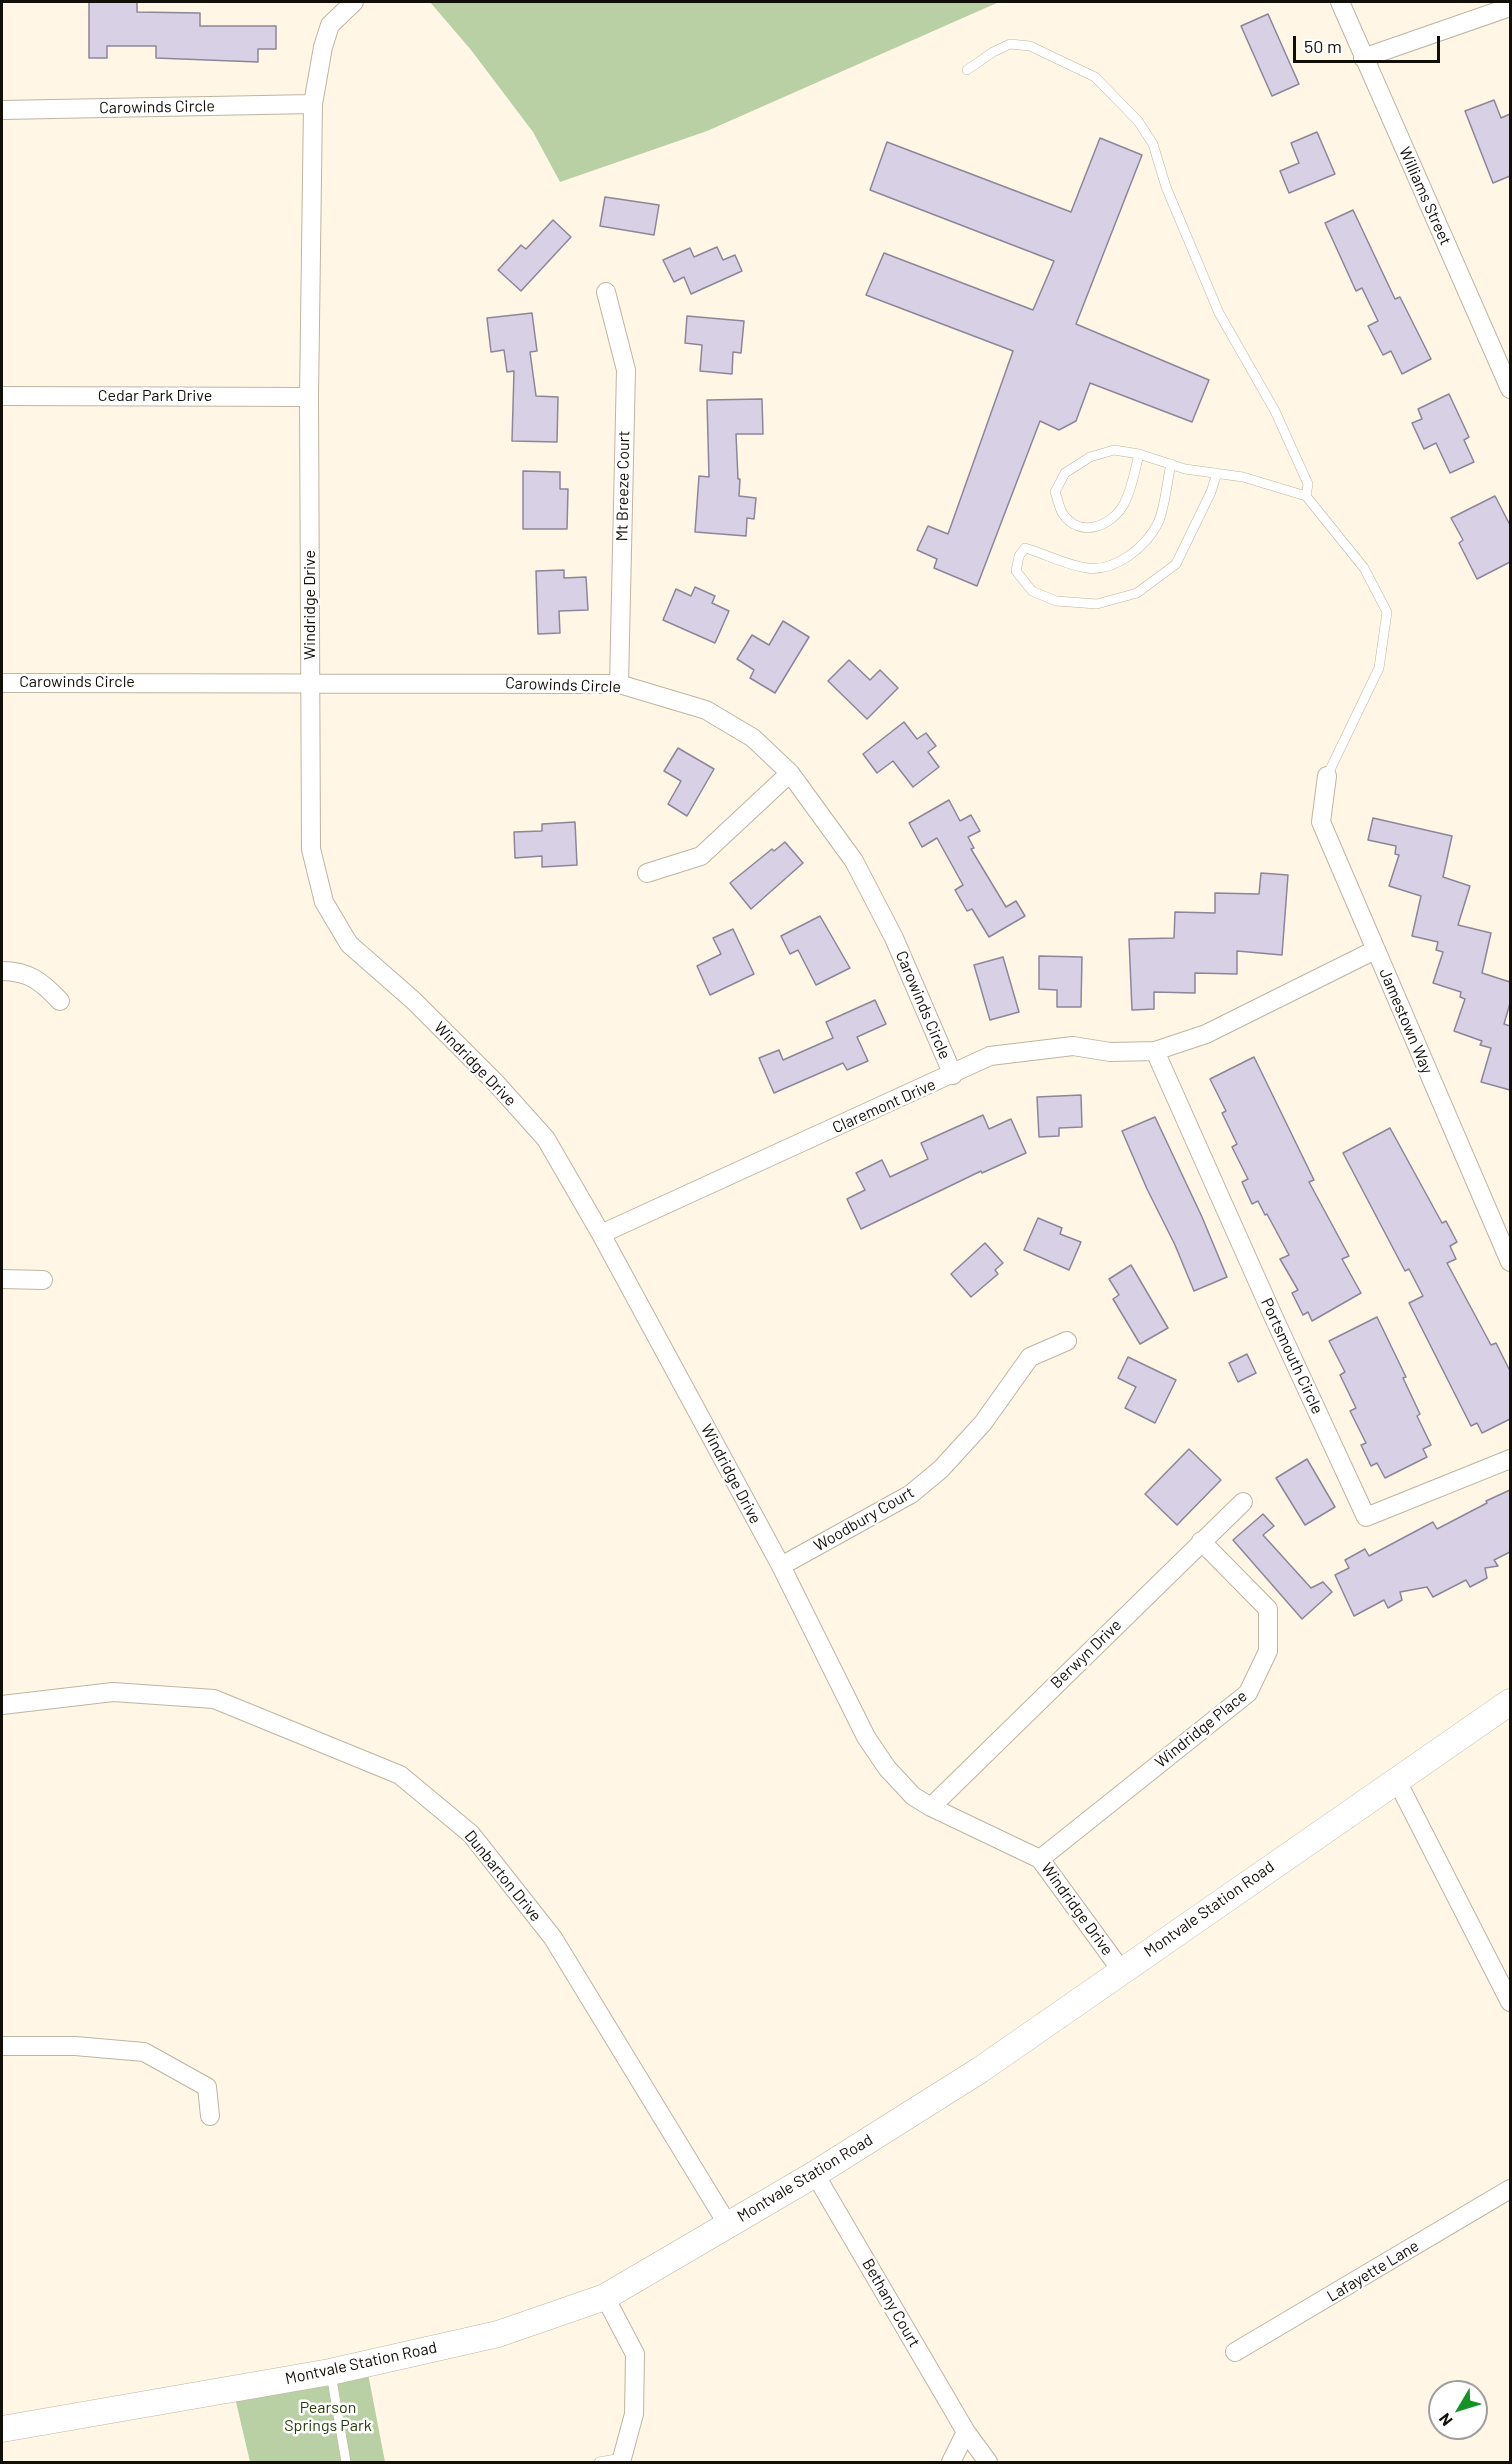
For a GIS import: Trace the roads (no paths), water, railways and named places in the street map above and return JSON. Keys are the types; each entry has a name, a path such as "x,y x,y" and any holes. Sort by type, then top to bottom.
{"street":[{"name":"Windridge Drive","path":"354,2 330,26 322,47 314,104 309,397 311,849 324,902 349,944 414,1001 494,1081 546,1139 601,1233 781,1566 866,1737 887,1768 913,1796 931,1808 1040,1858 1121,1970"},
{"name":"Williams Street","path":"1340,2 1510,389"},
{"path":"1363,58 1510,7"},
{"name":"Carowinds Circle","path":"2,110 314,104"},
{"name":"Mt Breeze Court","path":"606,292 626,370 619,684"},
{"name":"Cedar Park Drive","path":"2,396 309,397"},
{"name":"Carowinds Circle","path":"2,683 619,684 706,710 753,738 790,773 854,861 894,938 952,1075"},
{"path":"647,873 700,856 790,773"},
{"name":"Jamestown Way","path":"1327,776 1321,822 1510,1262"},
{"name":"Claremont Drive","path":"601,1233 990,1056 1073,1046 1110,1052 1155,1051 1206,1034 1376,951"},
{"path":"2,970 17,971 42,982 60,1001"},
{"name":"Portsmouth Circle","path":"1155,1051 1366,1517 1510,1459"},
{"path":"2,1279 43,1280"},
{"name":"Woodbury Court","path":"781,1566 911,1494 941,1468 983,1423 1030,1357 1067,1341"},
{"name":"Berwyn Drive","path":"931,1808 1243,1502"},
{"name":"Windridge Place","path":"1040,1858 1248,1694 1268,1651 1268,1609 1201,1541"},
{"name":"Dunbarton Drive","path":"2,1705 113,1692 214,1699 400,1775 471,1834 553,1938 728,2225"},
{"name":"Montvale Station Road","path":"2,2429 330,2372 498,2334 605,2297 815,2174 980,2070 1510,1702"},
{"path":"1396,1779 1510,2002"},
{"path":"2,2046 75,2046 144,2052 207,2087 210,2116"},
{"name":"Bethany Court","path":"815,2174 966,2432 988,2463"},
{"name":"Lafayette Lane","path":"1235,2352 1510,2189"},
{"path":"605,2297 634,2354 634,2414 621,2461"},
{"path":"951,2463 966,2432"}],"lane":[{"path":"967,70 993,52 1010,44 1030,46 1095,77 1138,121 1153,144 1166,188 1219,313 1275,411 1308,484 1306,496"},
{"path":"1139,454 1125,502 1117,514 1097,527 1086,529 1072,524 1062,514 1055,492 1065,473 1090,457 1114,450 1139,454 1185,469 1243,477 1306,496 1364,567 1387,612 1379,668 1327,776"},
{"path":"1171,464 1158,523 1138,550 1104,568 1089,568 1055,560 1025,548 1019,556 1016,571 1032,591 1056,601 1097,604 1137,593 1176,564 1211,492 1217,473"},
{"path":"330,2372 346,2463"},
{"path":"599,2463 621,2461"}],"park label":[{"name":"Pearson Springs Park","path":"328,2417"}]}
